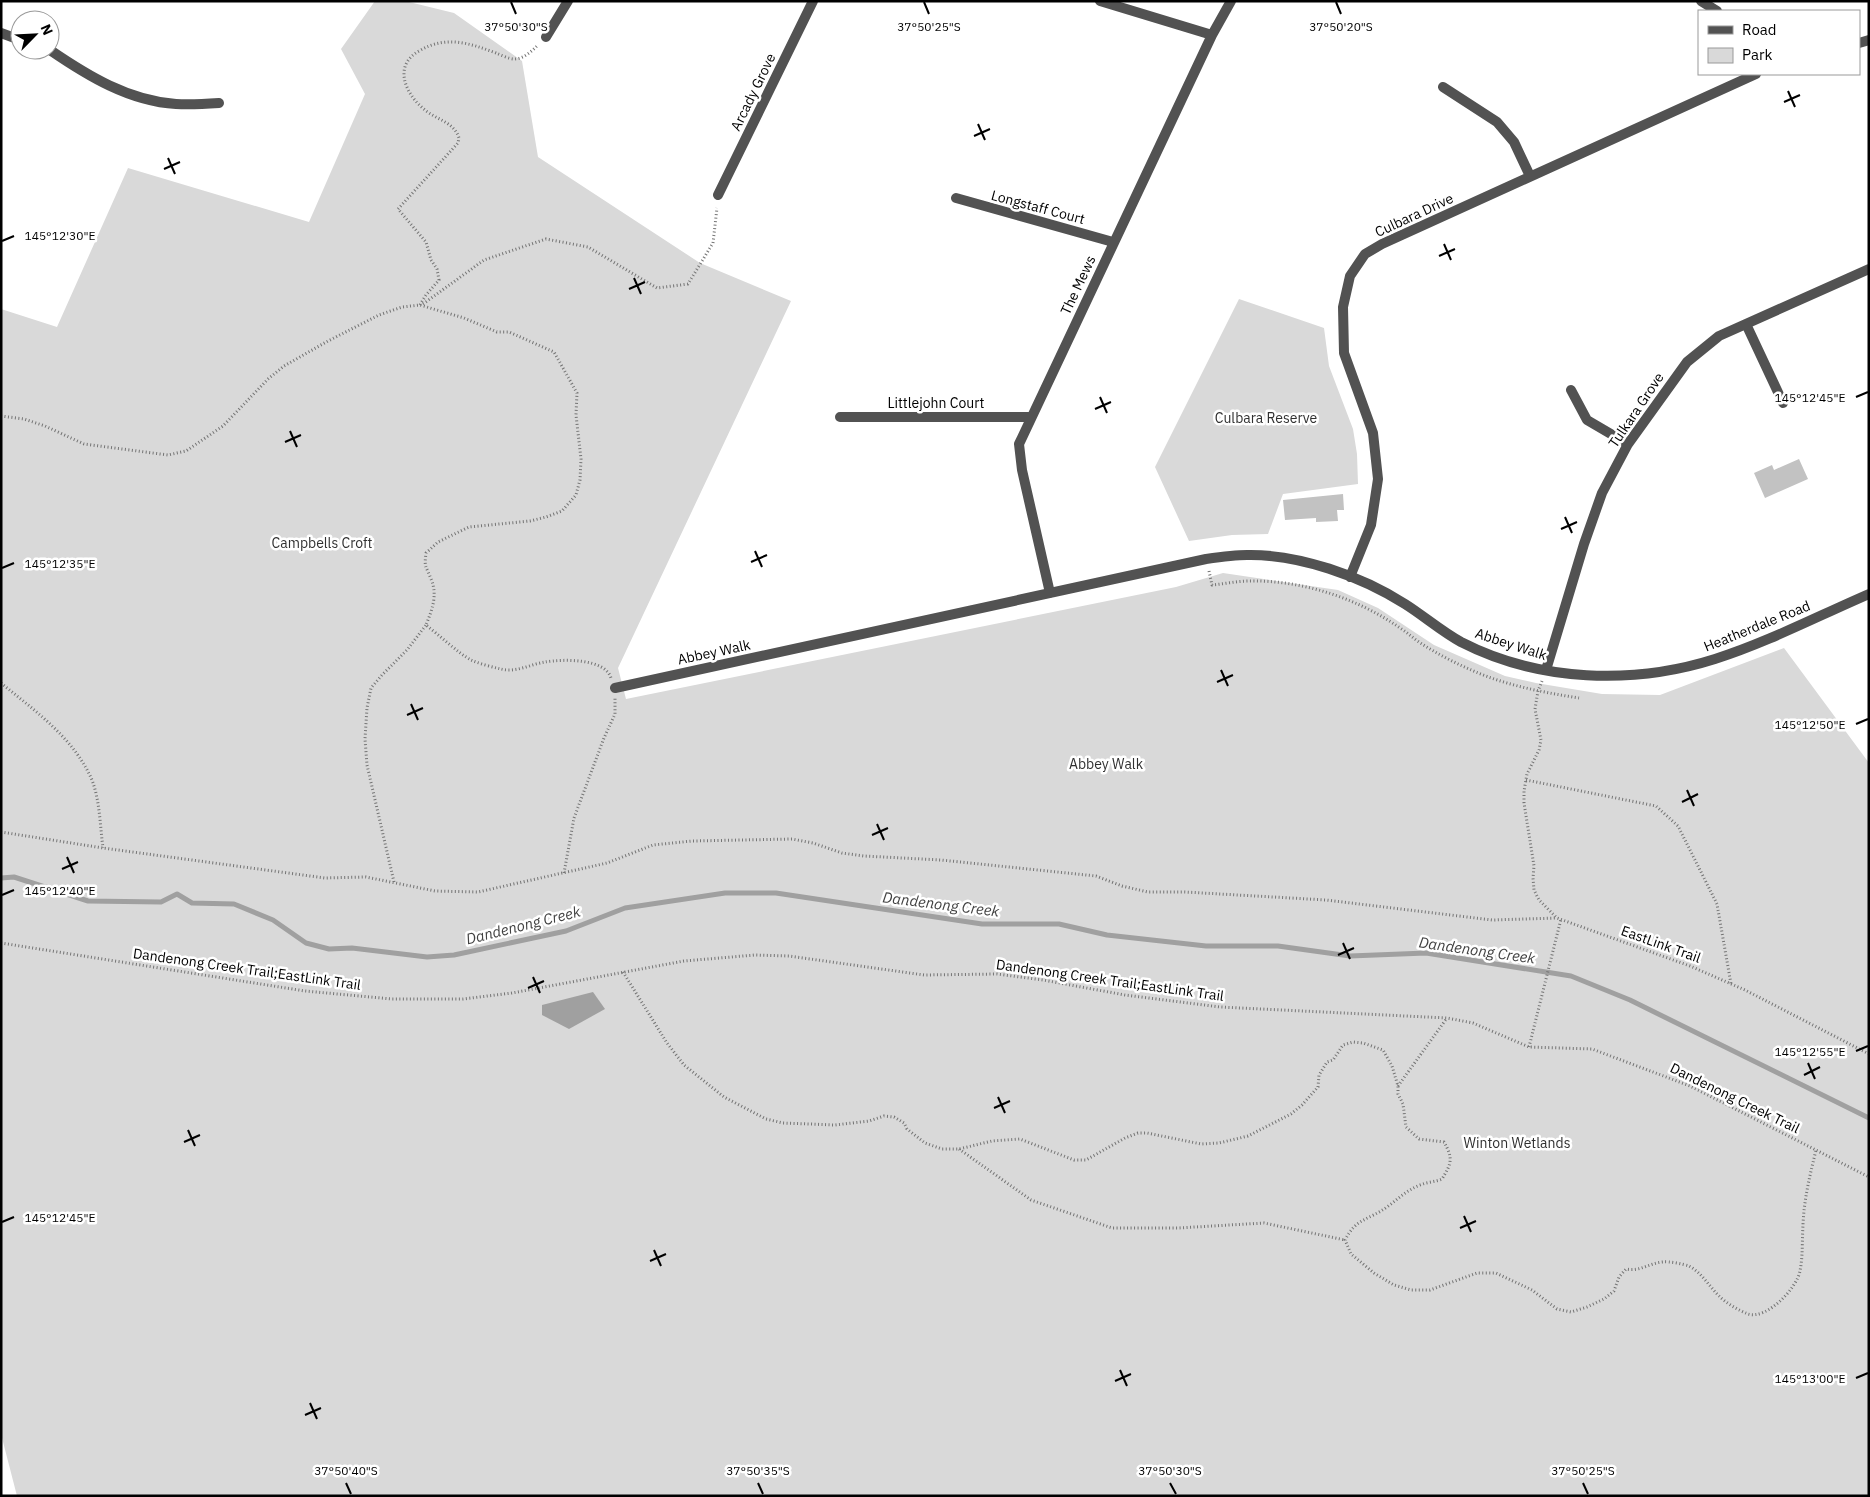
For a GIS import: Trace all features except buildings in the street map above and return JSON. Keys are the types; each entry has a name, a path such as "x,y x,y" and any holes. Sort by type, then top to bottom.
{"street":[{"path":"546,37 568,1"},
{"name":"Arcady Grove","path":"718,195 813,1"},
{"path":"1100,1 1212,34"},
{"name":"The Mews","path":"1050,593 1022,470 1018,444 1212,34 1231,1"},
{"path":"1701,1 1715,10"},
{"path":"60,56 109,86 139,98 176,104 219,103"},
{"name":"Culbara Drive","path":"1350,577 1371,526 1378,479 1373,433 1344,353 1343,307 1350,276 1365,254 1382,244 1754,75"},
{"path":"1443,87 1497,122 1514,142 1530,176"},
{"name":"Longstaff Court","path":"956,198 1113,242"},
{"name":"Tulkara Grove","path":"1546,670 1584,544 1602,493 1628,444 1687,362 1719,336 1869,269"},
{"path":"1746,324 1783,403"},
{"path":"1571,390 1587,420 1628,444"},
{"name":"Littlejohn Court","path":"840,417 1031,417"},
{"name":"Abbey Walk","path":"615,688 1206,559 1247,554 1283,557 1313,564 1350,577 1379,589 1405,604 1435,626 1462,642 1494,656 1524,665 1590,676 1621,676 1652,672"},
{"name":"Heatherdale Road","path":"1652,672 1691,666 1716,659 1869,594"}],"path":[{"path":"420,305 438,280 437,269 431,260 426,242 398,209 458,143 459,138 450,124 424,110 414,98 405,85 403,76 404,66 410,57 418,51 440,43 456,41 472,44 514,59 533,51 546,37"},
{"path":"420,305 484,260 546,239 588,247 657,288 688,284 713,243 718,195"},
{"path":"1,416 24,419 45,426 84,444 168,455 186,451 223,426 268,379 284,366 328,340 379,315 402,307 420,305 464,318 497,332 509,332 554,352 577,393 576,416 581,459 580,480 576,495 562,511 530,521 493,523 469,527 438,542 426,553 424,566 432,579 435,598 426,625 407,650 382,674 371,688 367,708 365,739 367,765 394,882"},
{"path":"1206,559 1212,585 1250,581 1312,588 1338,596 1378,614 1422,644 1468,669 1538,692 1579,698"},
{"path":"426,625 471,660 503,670 529,667 544,662 567,660 594,663 610,674 615,688 615,714 574,818 564,873"},
{"path":"1529,1047 1559,926 1559,919 1539,900 1534,890 1534,866 1524,803 1526,780 1541,740 1536,717 1538,692 1546,670"},
{"path":"1,683 51,724 74,750 92,780 99,808 102,848"},
{"path":"1526,780 1656,806 1678,826 1717,904 1731,984"},
{"path":"1,832 102,848 325,878 366,877 435,891 478,892 606,863 653,845 692,841 792,839 813,843 842,853 864,856 941,860 1096,876 1122,886 1148,892 1185,892 1326,900 1492,920 1559,919"},
{"name":"EastLink Trail","path":"1559,919 1690,966 1731,984 1869,1054"},
{"name":"Dandenong Creek Trail;EastLink Trail","path":"1,943 305,991 392,1000 463,999 512,993 684,961 755,955 789,956 924,975 997,974 1043,980 1125,995 1220,1006 1447,1018 1473,1023 1529,1047"},
{"path":"623,972 667,1043 684,1065 724,1096 748,1110 766,1119 783,1123 835,1125 870,1121 884,1116 894,1117 904,1123 907,1129 925,1143 942,1149 958,1149 992,1141 1020,1139 1074,1160 1086,1160 1138,1133 1147,1132 1201,1144 1219,1144 1268,1126 1291,1114 1318,1087 1319,1075 1327,1062 1334,1060 1343,1045 1353,1042 1363,1043 1382,1050 1392,1066 1406,1127 1419,1140 1444,1142 1450,1153 1450,1165 1442,1179 1422,1184 1405,1193 1351,1229 1345,1240"},
{"path":"1398,1086 1447,1018"},
{"name":"Dandenong Creek Trail","path":"1529,1047 1592,1049 1690,1086 1869,1177"},
{"path":"958,1149 1031,1200 1112,1228 1178,1228 1264,1223 1345,1240"},
{"path":"1345,1240 1351,1254 1374,1273 1394,1285 1411,1290 1430,1290 1477,1273 1496,1273 1532,1290 1556,1309 1571,1312 1604,1300 1614,1291 1619,1277 1626,1269 1633,1271 1664,1261 1688,1266 1706,1280 1720,1297 1751,1315 1765,1312 1781,1301 1793,1287 1800,1273 1805,1201 1816,1150"}],"green space":[{"name":"Winton Wetlands","path":"375,1 405,1 454,13 522,61 538,157 700,263 791,301 618,668 626,699 1176,587 1223,573 1338,590 1378,608 1434,645 1505,676 1602,694 1660,695 1784,648 1869,763 1869,1496 17,1496 1,1434 1,309 57,327 128,168 309,222 365,94 341,49"},
{"name":"Culbara Reserve","path":"1239,299 1324,328 1329,366 1353,429 1357,454 1358,484 1283,494 1268,534 1232,535 1189,541 1155,467"}],"shaded area":[{"path":"593,992 605,1009 569,1029 542,1015 542,1005"}],"waterway":[{"name":"Dandenong Creek","path":"1,878 14,877 88,901 161,902 177,894 192,903 234,904 273,920 306,943 329,949 352,948 427,957 454,955 566,931 625,908 725,893 776,893 982,924 1059,924 1107,935 1206,946 1278,946 1350,956 1426,953 1571,976 1630,1000 1869,1118"}],"park label":[{"name":"Campbells Croft","path":"322,543"}]}
